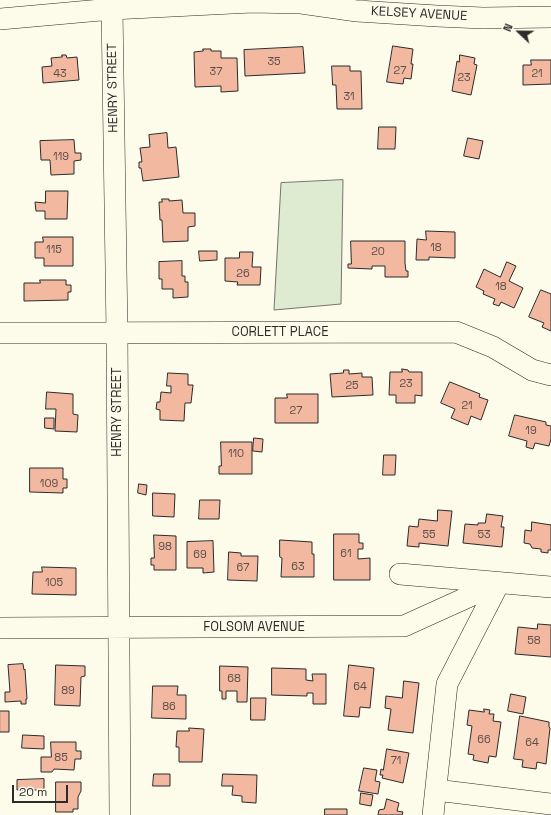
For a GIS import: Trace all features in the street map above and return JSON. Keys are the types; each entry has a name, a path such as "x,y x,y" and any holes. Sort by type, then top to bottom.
{"street":[{"name":"KELSEY AVENUE","path":"0,19 166,3 252,2 294,3 357,10 437,16 483,18 551,17"},
{"name":"HENRY STREET","path":"112,9 117,332 117,628 120,815"},
{"name":"CORLETT PLACE","path":"0,333 456,332 493,347 532,370 551,375"},
{"path":"400,574 551,587"},
{"name":"FOLSOM AVENUE","path":"0,628 404,626 499,583"},
{"path":"433,815 447,684 499,583"},
{"path":"436,790 551,804"}],"green space":[{"path":"343,180 341,304 274,310 281,183"}],"building":[{"path":"393,46 413,49 411,79 404,78 403,84 387,82"},
{"path":"303,47 305,73 245,76 244,50"},
{"path":"203,49 221,51 221,58 237,58 238,91 221,92 221,86 195,87 194,52 203,51"},
{"path":"62,55 66,55 67,58 77,57 79,80 43,83 42,67 52,66 51,58 62,57"},
{"path":"460,55 475,58 474,64 477,65 471,95 452,91 457,61 459,62"},
{"path":"531,60 551,60 551,84 523,85 523,65 531,65"},
{"path":"332,66 350,66 350,71 361,71 362,109 337,109 336,85 333,85"},
{"path":"379,127 396,127 395,149 378,149"},
{"path":"167,133 168,148 176,147 179,177 143,181 141,168 139,168 139,162 142,162 140,148 150,147 149,135"},
{"path":"468,138 483,141 479,159 464,156"},
{"path":"74,140 75,153 81,153 81,160 74,161 74,174 51,175 50,160 41,160 40,141"},
{"path":"46,191 68,191 67,219 45,219 45,211 36,211 35,202 45,203"},
{"path":"162,199 169,199 169,201 182,200 183,213 195,213 195,226 188,227 188,241 163,242 159,202 162,202"},
{"path":"426,231 455,232 455,258 429,257 429,260 416,260 417,239 426,240"},
{"path":"43,237 73,237 73,266 44,266 44,258 35,258 35,242 43,242"},
{"path":"351,241 405,241 405,263 406,271 408,271 408,277 385,277 385,266 372,266 372,269 348,268 348,264 351,264"},
{"path":"199,251 217,251 217,260 200,261"},
{"path":"240,252 253,252 252,267 261,267 260,285 237,285 238,282 225,281 225,258 239,258"},
{"path":"182,261 182,276 185,276 185,282 188,282 188,297 173,298 173,289 162,289 162,279 159,279 159,262"},
{"path":"507,262 516,266 509,281 523,288 514,308 501,302 499,306 493,304 495,299 483,294 484,291 476,287 484,269 500,277"},
{"path":"40,280 66,280 66,285 71,285 71,292 68,292 68,300 24,301 24,283 40,283"},
{"path":"541,290 551,294 551,331 542,327 544,323 529,317"},
{"path":"402,369 408,370 409,372 422,372 422,396 415,395 415,403 396,403 396,395 389,395 390,372 402,372"},
{"path":"344,370 349,370 349,374 362,373 362,377 372,377 373,395 332,397 330,374 343,373"},
{"path":"168,373 188,374 188,385 193,385 191,403 185,403 184,421 160,420 160,410 156,409 157,402 160,402 161,392 171,393 171,386 167,386"},
{"path":"450,382 480,394 479,397 488,400 481,420 471,416 468,425 451,418 455,409 441,403"},
{"path":"47,392 73,394 73,414 78,415 77,432 55,431 56,409 46,409"},
{"path":"287,394 318,394 318,423 275,423 275,398 287,398"},
{"path":"515,415 546,422 546,425 551,426 551,439 549,446 535,443 533,449 526,447 527,441 509,436"},
{"path":"45,418 54,418 54,429 45,428"},
{"path":"254,438 263,439 262,452 253,451"},
{"path":"221,442 252,442 252,474 219,474 219,466 221,466"},
{"path":"384,455 396,455 395,475 383,475"},
{"path":"30,468 63,468 63,479 67,479 67,488 63,488 63,493 30,492"},
{"path":"139,484 147,485 146,495 138,493"},
{"path":"153,493 175,494 174,517 153,516"},
{"path":"200,500 220,500 219,519 199,519"},
{"path":"438,510 452,511 448,546 419,543 419,547 407,546 409,526 418,527 419,519 437,521"},
{"path":"487,514 503,516 501,527 504,527 502,547 463,543 465,524 478,525 478,523 485,523"},
{"path":"532,522 551,525 551,550 548,550 548,553 541,552 541,549 532,548 530,544 524,543 525,530 531,531"},
{"path":"334,534 359,534 359,543 363,543 363,549 358,549 358,559 370,558 370,580 334,580"},
{"path":"154,535 176,536 176,570 154,570 154,565 151,565 151,558 154,558"},
{"path":"280,540 312,542 312,554 314,554 314,577 281,577 282,558 280,557"},
{"path":"213,541 214,572 203,573 203,568 187,568 187,542"},
{"path":"229,552 241,553 241,556 258,556 257,581 228,580"},
{"path":"42,567 76,568 76,595 32,594 33,572 42,572"},
{"path":"538,624 551,625 551,657 515,654 518,627 537,629"},
{"path":"23,664 24,670 25,669 26,704 21,704 21,701 5,702 5,692 10,692 8,665"},
{"path":"56,665 85,666 85,676 81,677 80,706 55,705"},
{"path":"349,665 374,668 370,708 360,707 359,717 344,716"},
{"path":"220,666 248,667 247,702 237,702 237,691 226,691 226,699 222,699 222,691 220,691"},
{"path":"272,668 306,669 306,680 313,681 312,674 326,674 326,704 313,704 313,693 307,693 307,696 272,695"},
{"path":"404,681 419,683 413,733 388,730 391,709 385,708 386,696 402,698"},
{"path":"153,686 178,686 177,695 186,695 186,719 152,718"},
{"path":"511,694 526,697 523,714 508,711"},
{"path":"251,698 266,698 265,720 251,720"},
{"path":"484,709 490,710 489,714 494,714 493,721 501,722 496,757 489,756 488,763 473,760 474,755 468,754 472,726 467,725 469,710 484,712"},
{"path":"0,711 9,711 9,732 0,732"},
{"path":"520,716 549,722 550,728 546,764 537,762 536,769 522,767 523,760 514,759"},
{"path":"189,728 204,729 202,762 179,762 179,747 176,747 177,731 189,731"},
{"path":"23,735 44,736 44,749 22,748"},
{"path":"51,742 76,742 76,751 81,751 81,759 75,759 74,770 54,769 52,772 41,772 41,757 51,757"},
{"path":"387,749 409,753 403,783 382,778 383,775 380,775 381,769 383,770"},
{"path":"364,768 377,770 375,781 380,782 378,794 359,791"},
{"path":"154,774 170,774 170,786 153,786"},
{"path":"223,774 257,775 256,803 242,802 242,796 232,795 233,786 222,786"},
{"path":"44,779 44,790 17,790 17,780"},
{"path":"56,782 81,782 81,791 78,797 78,809 73,809 73,812 56,812"},
{"path":"361,793 373,795 371,806 360,804"},
{"path":"387,799 399,803 397,811 403,812 402,815 378,815 379,810 384,809"},
{"path":"325,809 347,809 347,815 325,815"}]}
